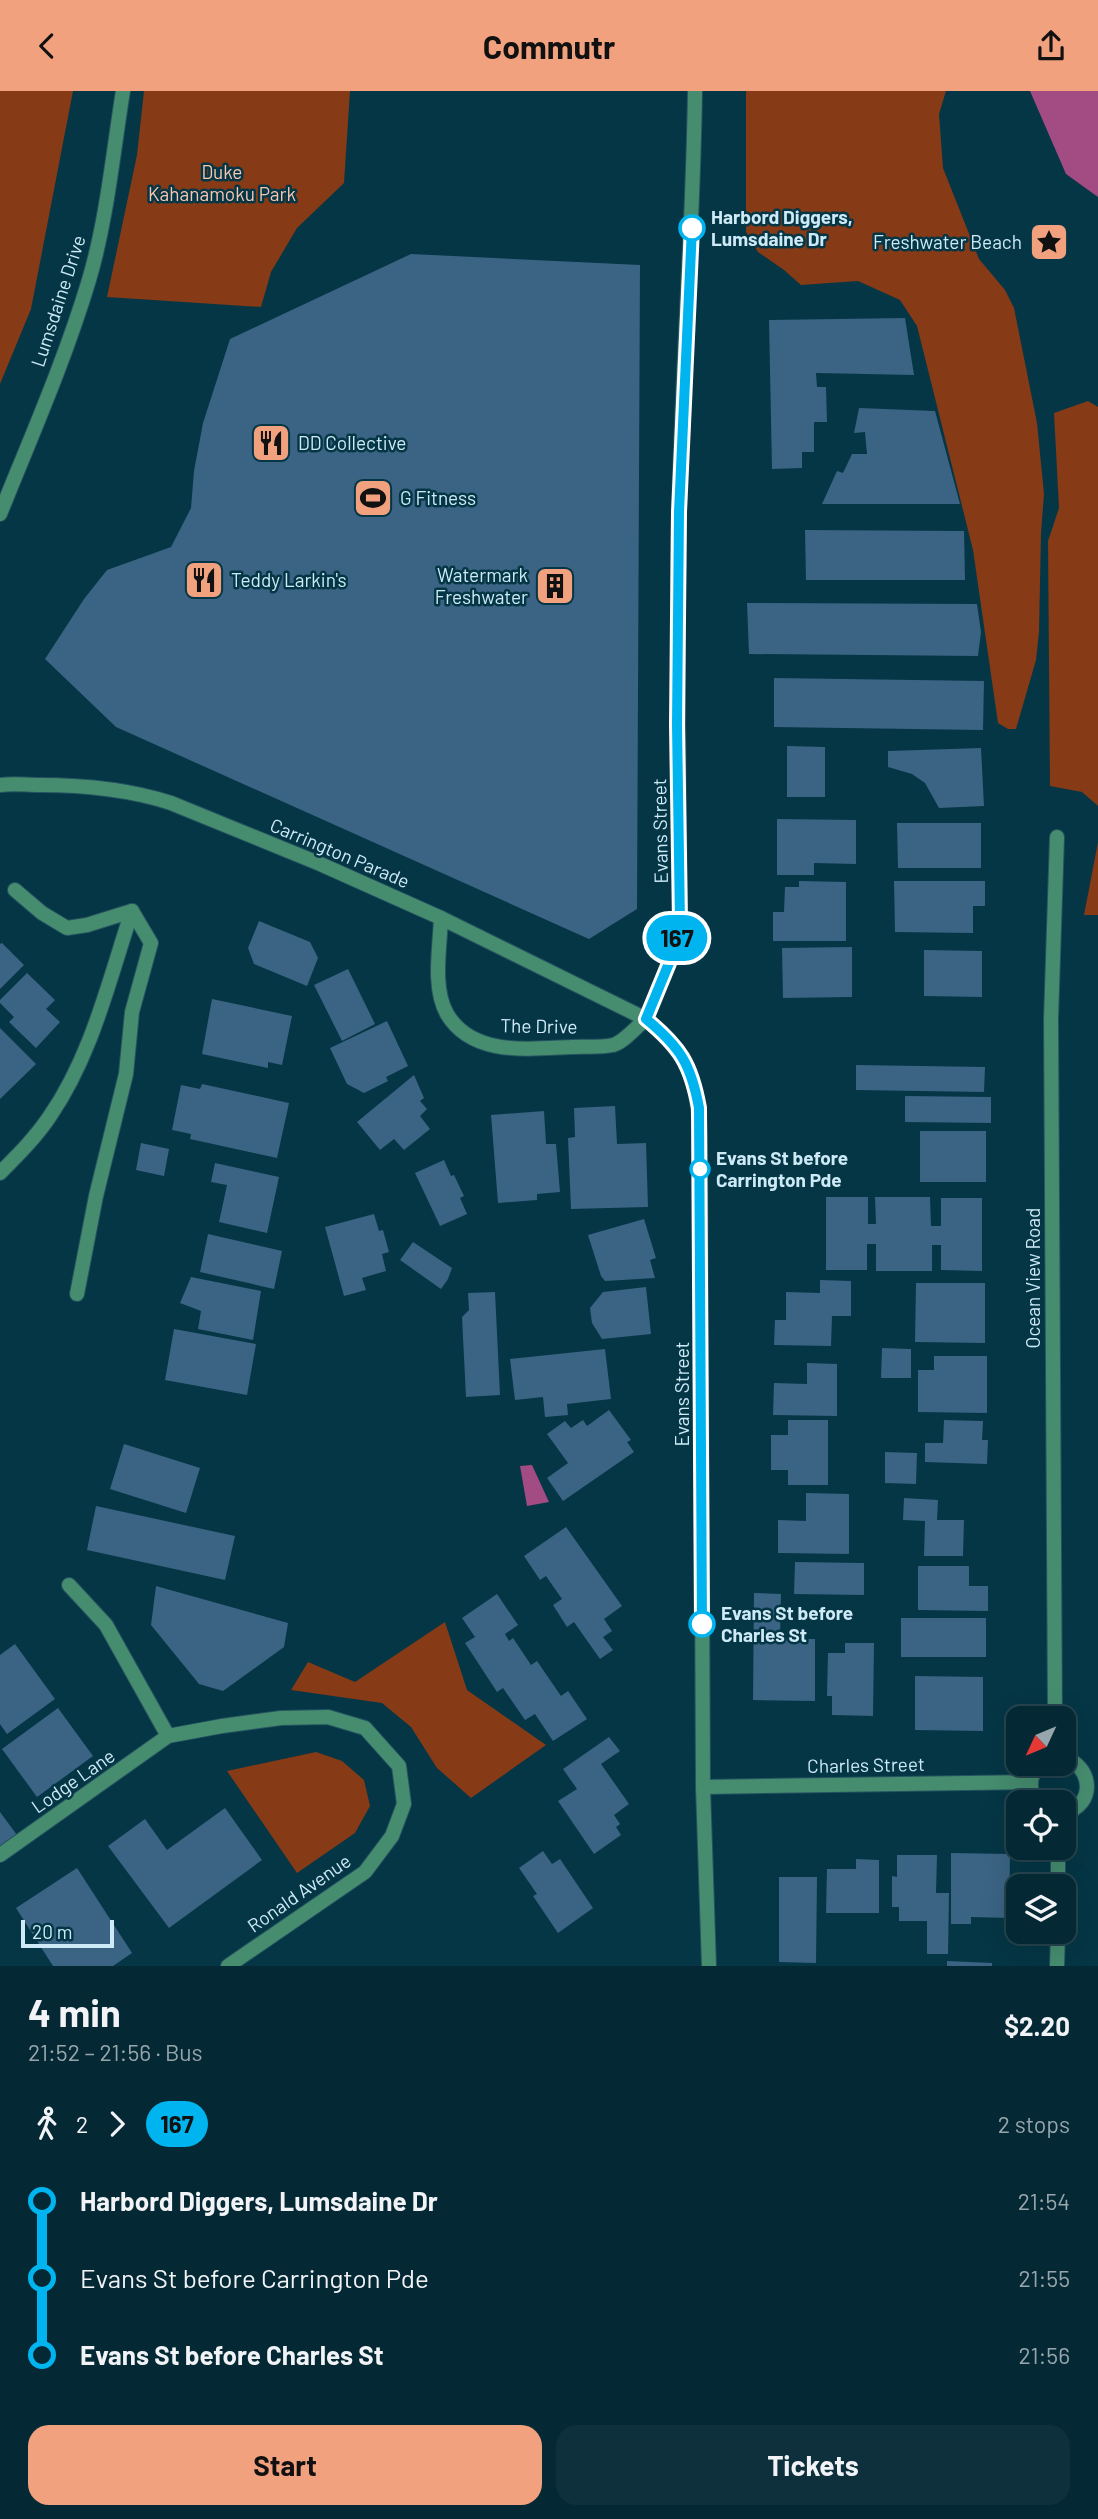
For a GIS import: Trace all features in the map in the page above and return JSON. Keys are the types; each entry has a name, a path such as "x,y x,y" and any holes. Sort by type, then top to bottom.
{"street":[{"name":"Lumsdaine Drive","path":"0,514 47,397 89,279 123,91"},
{"name":"Evans Street","path":"695,91 694,177 679,512 677,725 680,922 674,951 646,1019 668,1037 684,1058 695,1083 699,1108 703,1787 709,1966"},
{"name":"Carrington Parade","path":"0,785 73,785 146,795 318,863 440,918 646,1019"},
{"name":"Ocean View Road","path":"1055,1706 1051,1019 1058,837"},
{"path":"15,890 41,913 67,928 87,925 132,911"},
{"path":"0,1173 25,1148 49,1117 85,1053 132,911"},
{"path":"78,1294 96,1196 126,1073 132,1012 151,943 132,911"},
{"name":"The Drive","path":"440,918 439,982 446,1012 468,1036 482,1043 525,1049 615,1045 646,1019"},
{"path":"69,1585 106,1625 167,1737"},
{"name":"Ronald Avenue","path":"167,1737 281,1718 328,1717 365,1728 399,1766 404,1804 393,1836 365,1872 228,1966"},
{"name":"Lodge Lane","path":"0,1855 167,1737"},
{"path":"1076,1764 1093,1783 1076,1808"},
{"path":"1031,1790 1032,1776"},
{"name":"Charles Street","path":"703,1787 1031,1782"},
{"path":"1057,1966 1058,1944"}],"green space":[{"path":"0,91 73,91 31,309 0,384"},
{"name":"Duke Kahanamoku Park","path":"144,91 350,91 344,183 297,228 271,272 261,307 107,297 137,155"},
{"path":"746,91 946,91 939,114 943,168 979,259 1005,290 1014,308 1037,423 1044,494 1039,632 1036,660 1016,729 1008,729 998,723 973,550 917,326 900,300 858,281 801,285 758,252 746,232"},
{"path":"1088,401 1098,407 1098,806 1082,792 1050,786 1048,541 1059,508 1054,413"},
{"path":"1098,842 1098,915 1084,915"},
{"path":"445,1622 467,1690 546,1745 471,1798 437,1768 411,1727 382,1703 291,1690 308,1662 355,1682"},
{"path":"316,1752 342,1761 364,1780 370,1806 355,1833 297,1873 227,1771"}],"shaded area":[{"path":"1030,91 1098,91 1098,197 1066,174"},
{"path":"532,1465 549,1502 527,1506 520,1466"}],"building":[{"path":"411,254 640,265 637,909 589,939 116,727 45,659 84,599 107,570 171,547 191,508 194,471 203,423 230,339"},
{"path":"905,318 914,375 816,373 817,387 826,387 827,422 814,422 814,452 802,452 802,468 772,469 769,320"},
{"path":"859,408 935,411 960,504 822,504 837,471 843,473 852,454 867,454 865,432 854,433"},
{"path":"805,530 964,531 965,580 806,580"},
{"path":"747,603 977,604 981,632 978,656 749,654"},
{"path":"774,678 984,681 983,730 774,727"},
{"path":"787,746 825,747 825,797 787,797"},
{"path":"981,748 984,806 939,808 925,783 912,774 888,767 888,751"},
{"path":"777,819 856,820 856,864 814,863 814,875 777,875"},
{"path":"897,823 981,823 981,868 898,868"},
{"path":"799,881 846,882 846,941 773,941 773,912 784,912 785,887 799,887"},
{"path":"894,881 985,881 985,906 973,906 973,933 895,932"},
{"path":"259,921 310,942 318,958 307,986 254,964 248,948"},
{"path":"0,944 24,965 0,989"},
{"path":"852,947 852,997 783,998 782,948"},
{"path":"924,950 982,951 982,997 924,996"},
{"path":"348,969 375,1024 342,1041 314,985"},
{"path":"27,973 55,1000 46,1009 60,1022 36,1048 9,1022 14,1017 0,1003"},
{"path":"212,999 292,1016 282,1065 268,1062 268,1068 202,1054"},
{"path":"387,1021 408,1066 386,1077 388,1081 364,1093 347,1084 330,1048"},
{"path":"0,1028 36,1064 0,1099"},
{"path":"856,1065 985,1067 984,1092 856,1090"},
{"path":"414,1075 424,1098 420,1101 427,1109 420,1116 430,1129 404,1150 394,1139 380,1150 357,1122"},
{"path":"202,1084 289,1103 277,1158 190,1139 191,1134 172,1130 181,1085 200,1089"},
{"path":"905,1096 991,1097 991,1123 905,1122"},
{"path":"615,1106 617,1144 646,1143 648,1207 571,1209 568,1138 575,1137 574,1108"},
{"path":"544,1111 546,1144 556,1144 560,1192 537,1194 537,1200 498,1203 491,1115"},
{"path":"920,1131 986,1131 986,1182 920,1182"},
{"path":"141,1143 169,1149 164,1176 136,1170"},
{"path":"444,1160 464,1196 460,1198 467,1214 440,1226 415,1173"},
{"path":"215,1163 279,1177 267,1233 219,1222 227,1185 211,1182"},
{"path":"826,1197 868,1197 868,1224 876,1224 875,1197 930,1197 931,1226 941,1226 941,1198 982,1198 982,1271 941,1270 941,1245 932,1245 932,1271 876,1271 876,1244 867,1244 867,1270 826,1270"},
{"path":"374,1214 379,1231 383,1230 389,1252 382,1254 386,1271 362,1278 366,1290 344,1296 325,1227"},
{"path":"644,1219 656,1258 650,1260 655,1278 605,1281 588,1235"},
{"path":"208,1234 282,1251 274,1289 200,1272"},
{"path":"413,1242 452,1268 441,1289 400,1260"},
{"path":"191,1277 261,1291 253,1340 198,1329 201,1311 180,1303"},
{"path":"820,1280 851,1281 851,1316 832,1316 831,1346 774,1345 775,1320 786,1320 786,1292 820,1293"},
{"path":"916,1283 985,1283 985,1343 915,1342"},
{"path":"646,1287 651,1334 602,1339 592,1323 590,1308 603,1292"},
{"path":"495,1292 500,1395 466,1397 462,1317 469,1310 468,1293"},
{"path":"174,1329 256,1344 247,1395 165,1380"},
{"path":"882,1348 911,1349 911,1378 881,1378"},
{"path":"605,1349 611,1399 567,1404 568,1415 545,1417 543,1397 515,1400 510,1359"},
{"path":"934,1356 987,1356 987,1413 918,1412 918,1370 934,1370"},
{"path":"807,1363 837,1364 837,1416 773,1415 774,1383 807,1384"},
{"path":"609,1410 631,1440 627,1442 634,1452 563,1501 547,1478 568,1463 547,1434 565,1421 571,1428 583,1420 587,1426"},
{"path":"788,1420 828,1420 828,1485 788,1485 788,1470 771,1470 771,1435 788,1435"},
{"path":"944,1420 983,1421 982,1440 988,1440 987,1464 925,1462 925,1443 943,1443"},
{"path":"124,1444 200,1468 186,1513 110,1489"},
{"path":"885,1452 917,1453 916,1484 885,1483"},
{"path":"806,1493 849,1494 849,1554 778,1553 778,1520 806,1521"},
{"path":"904,1498 938,1500 937,1520 964,1520 963,1556 924,1556 925,1521 903,1520"},
{"path":"96,1506 235,1536 225,1580 87,1550"},
{"path":"566,1527 622,1606 604,1619 612,1631 603,1637 613,1650 600,1659 574,1622 567,1627 553,1605 562,1599 546,1576 540,1580 524,1556"},
{"path":"795,1562 864,1563 864,1595 794,1594"},
{"path":"918,1566 969,1566 969,1586 988,1586 988,1611 918,1610"},
{"path":"156,1586 288,1623 284,1647 223,1691 199,1684 151,1625"},
{"path":"754,1593 781,1594 780,1639 815,1639 815,1701 753,1700"},
{"path":"497,1594 518,1625 505,1634 509,1641 513,1638 531,1665 537,1661 561,1696 568,1691 587,1719 553,1741 535,1714 525,1720 503,1688 497,1692 465,1643 475,1637 462,1618"},
{"path":"901,1618 986,1618 986,1657 901,1657"},
{"path":"845,1643 874,1643 873,1716 832,1715 832,1696 827,1696 828,1653 845,1653"},
{"path":"15,1644 55,1699 7,1734 0,1724 0,1655"},
{"path":"915,1676 983,1677 983,1731 915,1730"},
{"path":"58,1708 93,1756 37,1797 2,1749"},
{"path":"609,1737 620,1751 601,1764 629,1804 614,1815 620,1824 616,1827 621,1835 594,1854 558,1801 577,1789 563,1769"},
{"path":"225,1808 262,1860 169,1928 108,1846 145,1819 167,1850"},
{"path":"0,1812 17,1835 0,1847"},
{"path":"543,1851 552,1864 560,1859 593,1908 558,1933 533,1896 537,1894 519,1868"},
{"path":"951,1853 1006,1854 1006,1860 1010,1860 1010,1874 1006,1874 1006,1918 971,1917 971,1924 951,1924"},
{"path":"897,1855 937,1855 936,1893 949,1893 948,1954 927,1954 927,1921 899,1921 899,1907 892,1907 892,1876 897,1877"},
{"path":"856,1859 879,1860 879,1913 826,1913 827,1869 856,1869"},
{"path":"77,1868 132,1953 113,1966 53,1966 16,1908"},
{"path":"779,1877 817,1877 816,1963 779,1962"},
{"path":"947,1961 992,1963 992,1966 947,1966"}],"bus line":[{"name":"167","path":"692,228 679,512 677,725 680,922 674,951 646,1019 668,1037 684,1058 695,1083 699,1108 702,1624"}],"place":[{"name":"Harbord Diggers, Lumsdaine Dr","path":"692,228"},
{"name":"Freshwater Beach","path":"1049,242"},
{"name":"DD Collective","path":"271,443"},
{"name":"G Fitness","path":"373,498"},
{"name":"Teddy Larkin's","path":"204,580"},
{"name":"Watermark Freshwater","path":"555,586"},
{"name":"Evans St before Carrington Pde","path":"700,1169"},
{"name":"Evans St before Charles St","path":"702,1624"}]}
